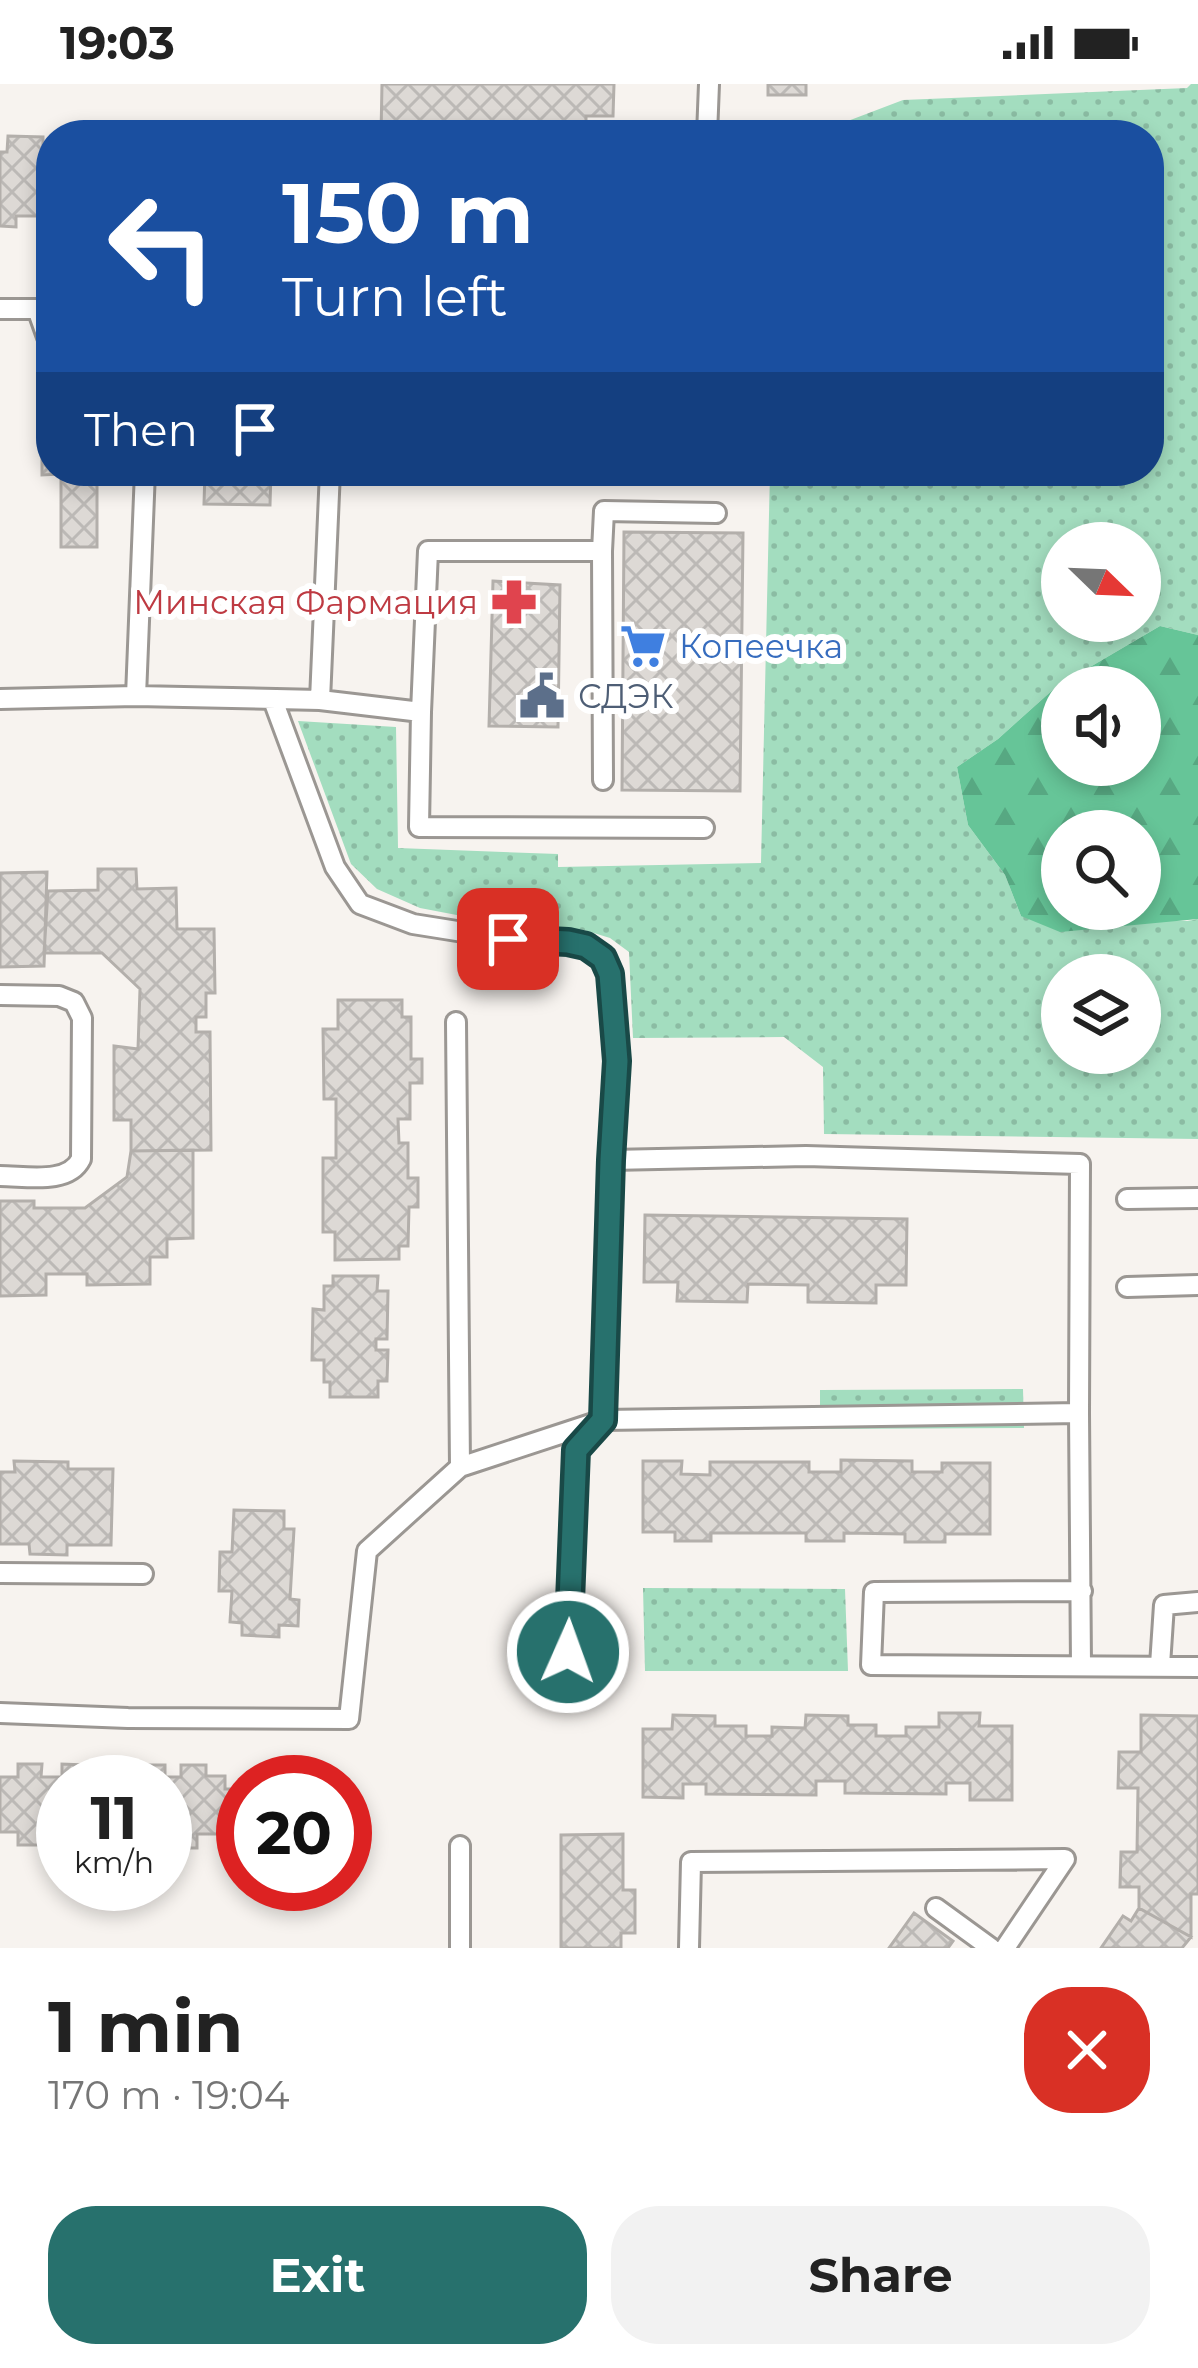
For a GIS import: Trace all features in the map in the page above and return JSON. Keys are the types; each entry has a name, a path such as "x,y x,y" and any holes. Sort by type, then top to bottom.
{"lane":[{"path":"708,120 709,84"},
{"path":"0,308 36,309"},
{"path":"136,696 144,486"},
{"path":"320,700 329,486"},
{"path":"603,780 604,511 716,513"},
{"path":"602,551 428,551 419,827 704,829"},
{"path":"0,699 320,700 421,712"},
{"path":"273,700 335,867 360,904 413,924 586,946 603,958 610,974 617,1061 603,1420 576,1450 568,1652"},
{"path":"0,995 59,996 74,1002 82,1018 81,1159 75,1170 63,1176 0,1176"},
{"path":"456,1022 460,1467"},
{"path":"611,1160 806,1156 1080,1164 1081,1665"},
{"path":"1127,1199 1198,1198"},
{"path":"1127,1287 1198,1285"},
{"path":"0,1713 349,1719 367,1551 460,1467 603,1420 1079,1413"},
{"path":"0,1573 143,1574"},
{"path":"1082,1591 874,1592 872,1665 1198,1667"},
{"path":"1160,1665 1164,1605 1198,1602"},
{"path":"460,1846 460,1948"},
{"path":"688,1948 691,1862 1065,1858 1006,1948"},
{"path":"936,1908 991,1948"}],"green space":[{"path":"1198,84 1198,635 1161,626 1161,522 1041,522 1041,642 1133,642 1092,666 1041,666 1041,700 957,767 968,825 1005,875 1021,916 1041,917 1041,930 1161,930 1161,920 1198,919 1198,1139 824,1134 823,1067 784,1037 633,1038 629,952 610,938 584,930 509,925 420,908 377,889 351,864 298,721 396,727 398,848 558,854 558,867 761,863 770,486 1164,486 1164,120 850,120 903,100"},
{"path":"1161,626 1198,635 1198,919 1161,922 1161,810 1041,810 1041,924 1021,916 1005,875 968,825 957,767 1041,700 1041,786 1161,786 1161,666 1092,666 1133,642 1161,642"},
{"path":"1023,1389 1024,1428 820,1429 820,1390"},
{"path":"643,1588 845,1589 848,1671 645,1671"}],"building":[{"path":"382,84 614,84 613,116 381,120"},
{"path":"768,84 806,84 806,95 768,95"},
{"path":"8,136 36,137 36,216 16,216 16,227 0,226 0,152 7,152"},
{"path":"61,486 97,486 97,547 61,547"},
{"path":"205,486 271,486 270,505 204,504"},
{"path":"624,532 743,533 740,791 622,790"},
{"path":"493,581 560,585 558,727 489,726"},
{"path":"98,869 136,869 137,889 176,888 177,929 214,929 215,993 206,993 206,1017 196,1017 196,1032 210,1032 211,1150 131,1151 131,1120 114,1120 114,1046 138,1049 140,989 102,953 44,953 48,891 98,890"},
{"path":"47,872 44,966 0,967 0,873"},
{"path":"338,1000 402,1000 402,1017 411,1017 411,1059 422,1059 422,1083 410,1083 410,1119 398,1119 399,1143 408,1143 408,1178 418,1178 418,1207 409,1207 408,1246 399,1246 399,1259 335,1260 335,1232 323,1232 323,1158 336,1158 336,1099 324,1099 323,1029 338,1029"},
{"path":"193,1150 193,1238 167,1239 167,1257 150,1257 150,1284 87,1285 87,1274 46,1274 46,1295 0,1296 0,1201 34,1201 34,1208 85,1208 127,1177 131,1151"},
{"path":"645,1215 907,1219 906,1285 876,1285 876,1303 808,1302 808,1285 748,1284 747,1302 677,1301 678,1282 644,1282"},
{"path":"333,1276 378,1276 377,1291 388,1291 387,1339 376,1339 376,1350 388,1350 387,1381 378,1381 378,1397 330,1397 324,1360 312,1360 313,1309 324,1310 324,1286 333,1286"},
{"path":"841,1460 912,1461 912,1472 942,1472 942,1463 990,1463 990,1534 945,1534 945,1542 905,1542 905,1534 844,1533 844,1541 806,1541 806,1533 711,1533 711,1541 675,1541 675,1532 643,1532 643,1461 682,1461 681,1474 710,1475 710,1462 809,1462 809,1472 841,1472"},
{"path":"14,1461 68,1462 68,1469 113,1469 111,1545 67,1545 67,1555 30,1554 29,1544 0,1544 0,1472 15,1472"},
{"path":"234,1510 284,1511 284,1529 294,1529 290,1599 299,1600 298,1626 279,1625 279,1637 242,1635 242,1623 230,1622 232,1591 219,1591 220,1552 232,1552"},
{"path":"939,1713 980,1713 979,1726 1012,1726 1012,1800 970,1800 970,1783 946,1783 946,1794 845,1793 845,1781 816,1781 816,1795 706,1794 706,1784 683,1784 683,1798 643,1797 643,1729 672,1729 673,1715 715,1716 715,1726 746,1726 746,1736 772,1736 772,1727 805,1728 806,1715 848,1716 848,1725 876,1725 876,1736 906,1736 906,1727 939,1727"},
{"path":"1141,1715 1198,1716 1198,1894 1191,1894 1191,1937 1139,1908 1139,1887 1120,1887 1121,1852 1137,1852 1138,1788 1118,1788 1119,1752 1141,1752"},
{"path":"18,1764 36,1764 36,1845 18,1845 18,1832 0,1832 0,1777 18,1777"},
{"path":"192,1765 206,1765 206,1776 216,1776 216,1834 197,1834 197,1848 192,1848"},
{"path":"623,1834 623,1890 635,1890 635,1933 621,1933 621,1948 561,1948 561,1835"},
{"path":"1139,1908 1191,1937 1182,1948 1101,1948 1123,1916 1131,1921"},
{"path":"914,1913 953,1941 948,1948 889,1948"}],"place":[{"name":"Минская Фармация","path":"514,602"},
{"name":"Копеечка","path":"643,646"},
{"name":"СДЭК","path":"542,696"}],"route":[{"path":"508,939 568,942 586,946 603,958 610,974 614,1018 617,1061 603,1420 576,1450 568,1652"}]}
